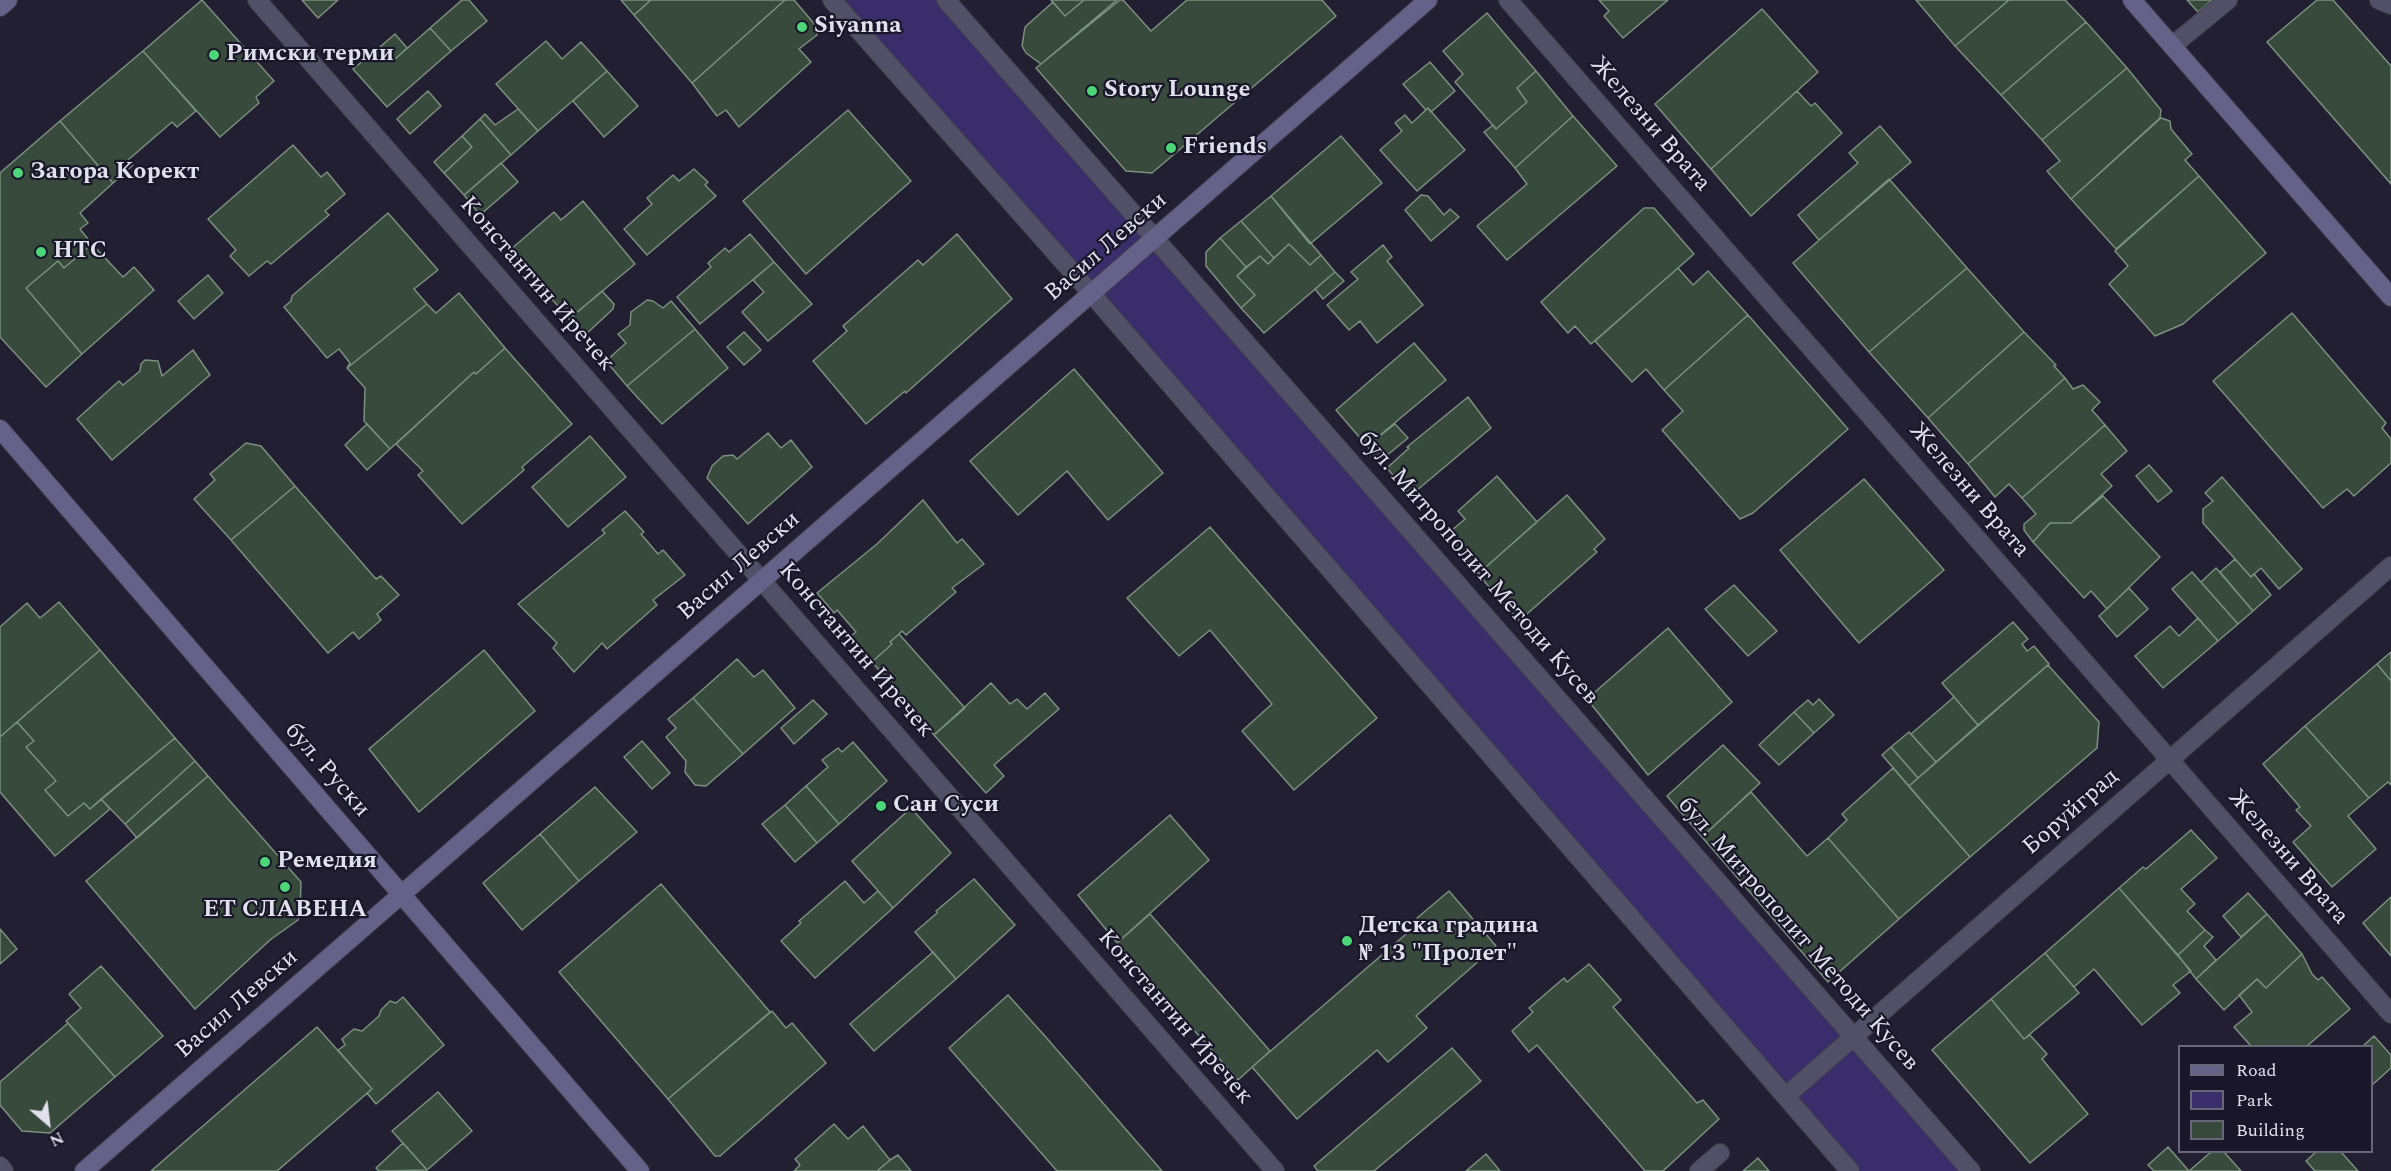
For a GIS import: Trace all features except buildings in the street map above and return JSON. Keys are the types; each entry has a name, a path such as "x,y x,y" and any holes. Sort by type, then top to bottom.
{"street":[{"path":"0,7 8,0"},
{"name":"Константин Иречек","path":"257,0 1275,1171"},
{"path":"832,0 1091,293 1850,1171"},
{"name":"бул. Митрополит Методи Кусев","path":"946,0 1971,1171"},
{"name":"Васил Левски","path":"84,1171 1428,0"},
{"name":"Железни Врата","path":"1508,0 2391,1014"},
{"path":"2132,0 2391,297"},
{"path":"2172,46 2228,0"},
{"path":"2379,0 2391,5"},
{"name":"бул. Руски","path":"0,429 640,1171"},
{"name":"Боруйград","path":"1786,1096 2391,566"},
{"path":"1699,1171 1720,1153"},
{"path":"0,1166 4,1171"}],"green space":[{"path":"832,0 944,0 1971,1171 1850,1171"}],"place":[{"name":"Siyanna","path":"802,27"},
{"name":"Римски терми","path":"214,55"},
{"name":"Story Lounge","path":"1092,91"},
{"name":"Friends","path":"1171,148"},
{"name":"Загора Корект","path":"18,173"},
{"name":"НТС","path":"41,252"},
{"name":"Сан Суси","path":"881,806"},
{"name":"Ремедия","path":"265,862"},
{"name":"ЕТ СЛАВЕНА","path":"285,887"},
{"name":"Детска градина № 13 \"Пролет\"","path":"1347,941"}]}
